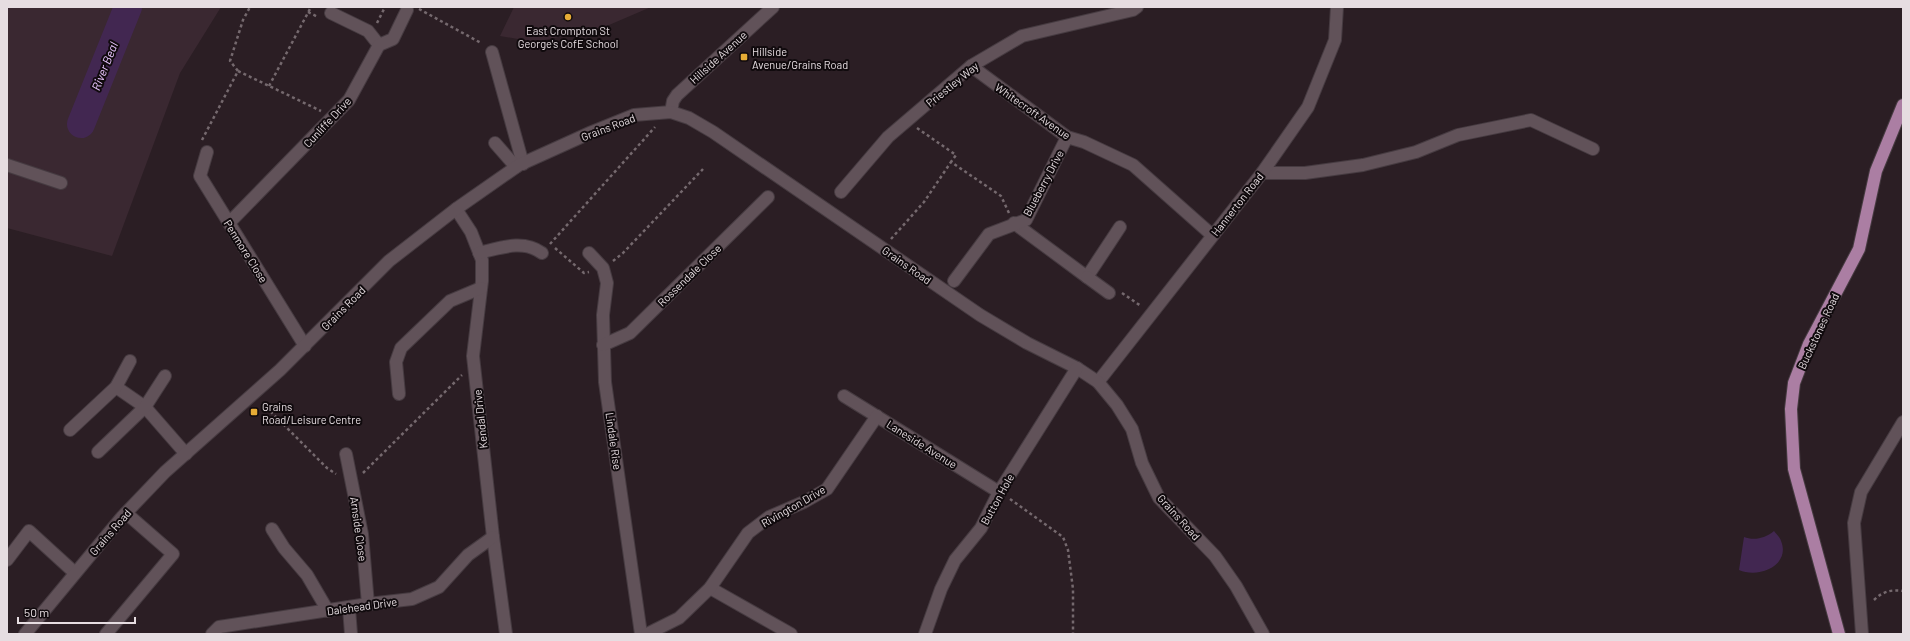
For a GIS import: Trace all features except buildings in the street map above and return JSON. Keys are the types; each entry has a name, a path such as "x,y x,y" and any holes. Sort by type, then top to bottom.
{"main road":[{"name":"Buckstones Road","path":"1839,634 1794,470 1791,409 1794,383 1809,344 1859,248 1876,171 1903,105"}],"street":[{"name":"Hillside Avenue","path":"671,112 673,101 677,95 773,7"},
{"name":"Priestley Way","path":"841,192 888,137 971,66 1022,36 1132,10 1137,7"},
{"name":"Hannerton Road","path":"1098,382 1262,173 1308,107 1335,40 1337,7"},
{"name":"Cunliffe Drive","path":"229,223 349,100 379,45 393,39 411,9"},
{"path":"331,13 368,31 379,45"},
{"path":"492,52 519,166"},
{"name":"Whitecroft Avenue","path":"971,66 1067,137 1084,142 1132,165 1212,235"},
{"name":"Grains Road","path":"25,634 126,513 165,472 306,346 389,261 456,209 519,166 592,132 634,115 671,112 689,118 713,132 980,315 1027,343 1077,368 1098,382 1117,405 1132,429 1142,463 1159,498 1215,556 1236,586 1263,634"},
{"path":"1262,173 1305,173 1363,166 1416,152 1458,135 1532,120 1593,149"},
{"name":"Blueberry Drive","path":"954,281 989,234 1014,223 1026,220 1067,137"},
{"path":"495,143 519,166"},
{"name":"Penmore Close","path":"207,152 200,176 306,346"},
{"path":"7,165 61,184"},
{"name":"Rossendale Close","path":"603,345 630,332 768,197"},
{"name":"Kendal Drive","path":"456,209 466,221 482,260 481,288 473,356 493,537 506,634"},
{"name":"Blueberry Drive","path":"1014,223 1109,293"},
{"path":"1087,277 1120,227"},
{"path":"479,253 513,245 526,246 542,253"},
{"path":"589,253 603,268"},
{"name":"Lindale Rise","path":"603,268 607,283 603,315 605,382 641,634"},
{"path":"399,394 396,362 401,348 450,302 481,288"},
{"path":"70,430 116,387 130,361"},
{"name":"Button Hole","path":"925,634 941,589 956,560 981,528 999,492 1077,368"},
{"path":"98,452 145,407 165,376"},
{"path":"116,387 145,407 186,454"},
{"name":"Laneside Avenue","path":"844,396 999,492"},
{"name":"Rivington Drive","path":"647,634 679,618 710,588 748,533 769,517 804,502 827,488 877,416"},
{"path":"1862,634 1854,523 1861,492 1903,422"},
{"name":"Arnside Close","path":"346,454 362,534 368,604"},
{"path":"106,634 173,554 126,513"},
{"path":"272,528 284,548 307,575 328,611"},
{"path":"7,560 29,531 75,573"},
{"name":"Dalehead Drive","path":"212,634 219,627 368,604 412,600 439,587 468,555 493,537"},
{"path":"710,588 791,634"},
{"path":"349,608 351,634"}],"path":[{"path":"250,7 243,20 230,61 238,71 321,111 331,120"},
{"path":"269,86 311,7"},
{"path":"411,9 487,47 492,52"},
{"path":"207,152 200,145 238,71"},
{"path":"542,253 657,125 658,112"},
{"path":"884,249 895,234 924,202 956,155 911,124 908,120"},
{"path":"951,162 1002,196 1014,223"},
{"path":"551,244 584,273 603,268 623,253 703,169"},
{"path":"1109,293 1119,291 1151,314"},
{"path":"253,394 327,468 352,484 474,363"},
{"path":"999,492 1063,537 1068,550 1074,589 1073,634"},
{"path":"1860,613 1880,594 1894,589 1903,591"}],"shaded area":[{"path":"7,7 221,7 180,73 112,256 7,228"},
{"name":"East Crompton St George's CofE School","path":"514,7 651,7 602,28 535,42 500,36"},
{"path":"1774,531 1779,537 1783,550 1777,563 1771,568 1755,573 1739,570 1744,537 1752,539 1760,538"}],"waterway":[{"name":"River Beal","path":"81,124 128,7"}],"place":[{"name":"East Crompton St George's CofE School","path":"568,17"},
{"name":"Hillside Avenue/Grains Road","path":"744,57"},
{"name":"Grains Road/Leisure Centre","path":"254,412"}]}
